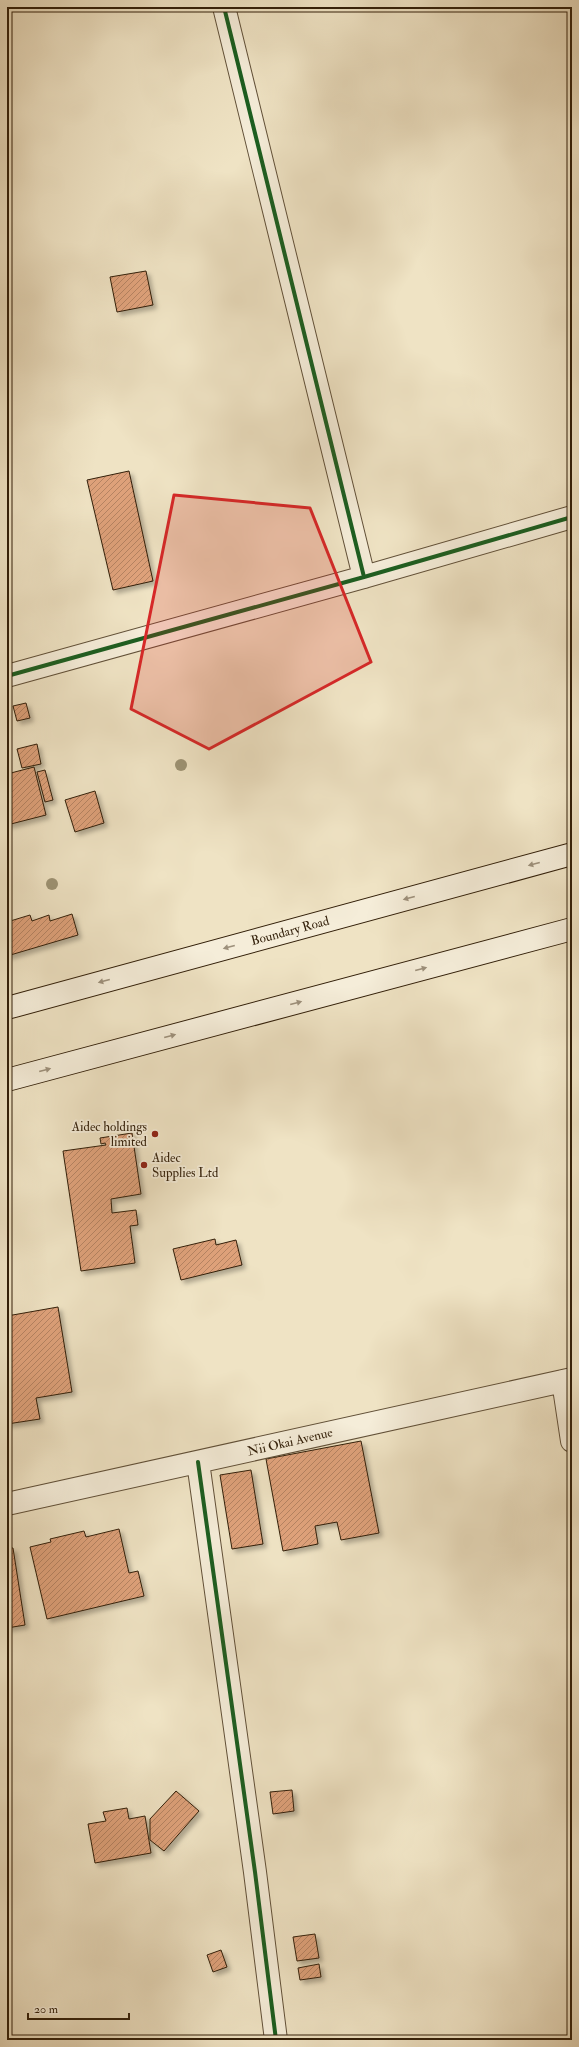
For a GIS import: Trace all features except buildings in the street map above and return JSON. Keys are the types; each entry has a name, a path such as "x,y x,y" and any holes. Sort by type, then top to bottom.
{"street":[{"path":"224,7 364,577"},
{"path":"7,676 364,577 572,517"},
{"name":"Boundary Road","path":"7,1008 572,854"},
{"path":"7,1080 572,928"},
{"path":"568,1380 572,1441"},
{"name":"Nii Okai Avenue","path":"7,1504 568,1380"},
{"path":"198,1462 255,1872 276,2040"}],"highlighted area":[{"path":"174,495 310,508 371,662 209,749 131,709"}],"cycle path":[{"path":"224,7 364,577"},
{"path":"7,676 364,577 572,517"},
{"path":"198,1462 255,1872 276,2040"}],"place":[{"name":"Aidec holdings limited","path":"155,1134"},
{"name":"Aidec Supplies Ltd","path":"144,1165"}]}
